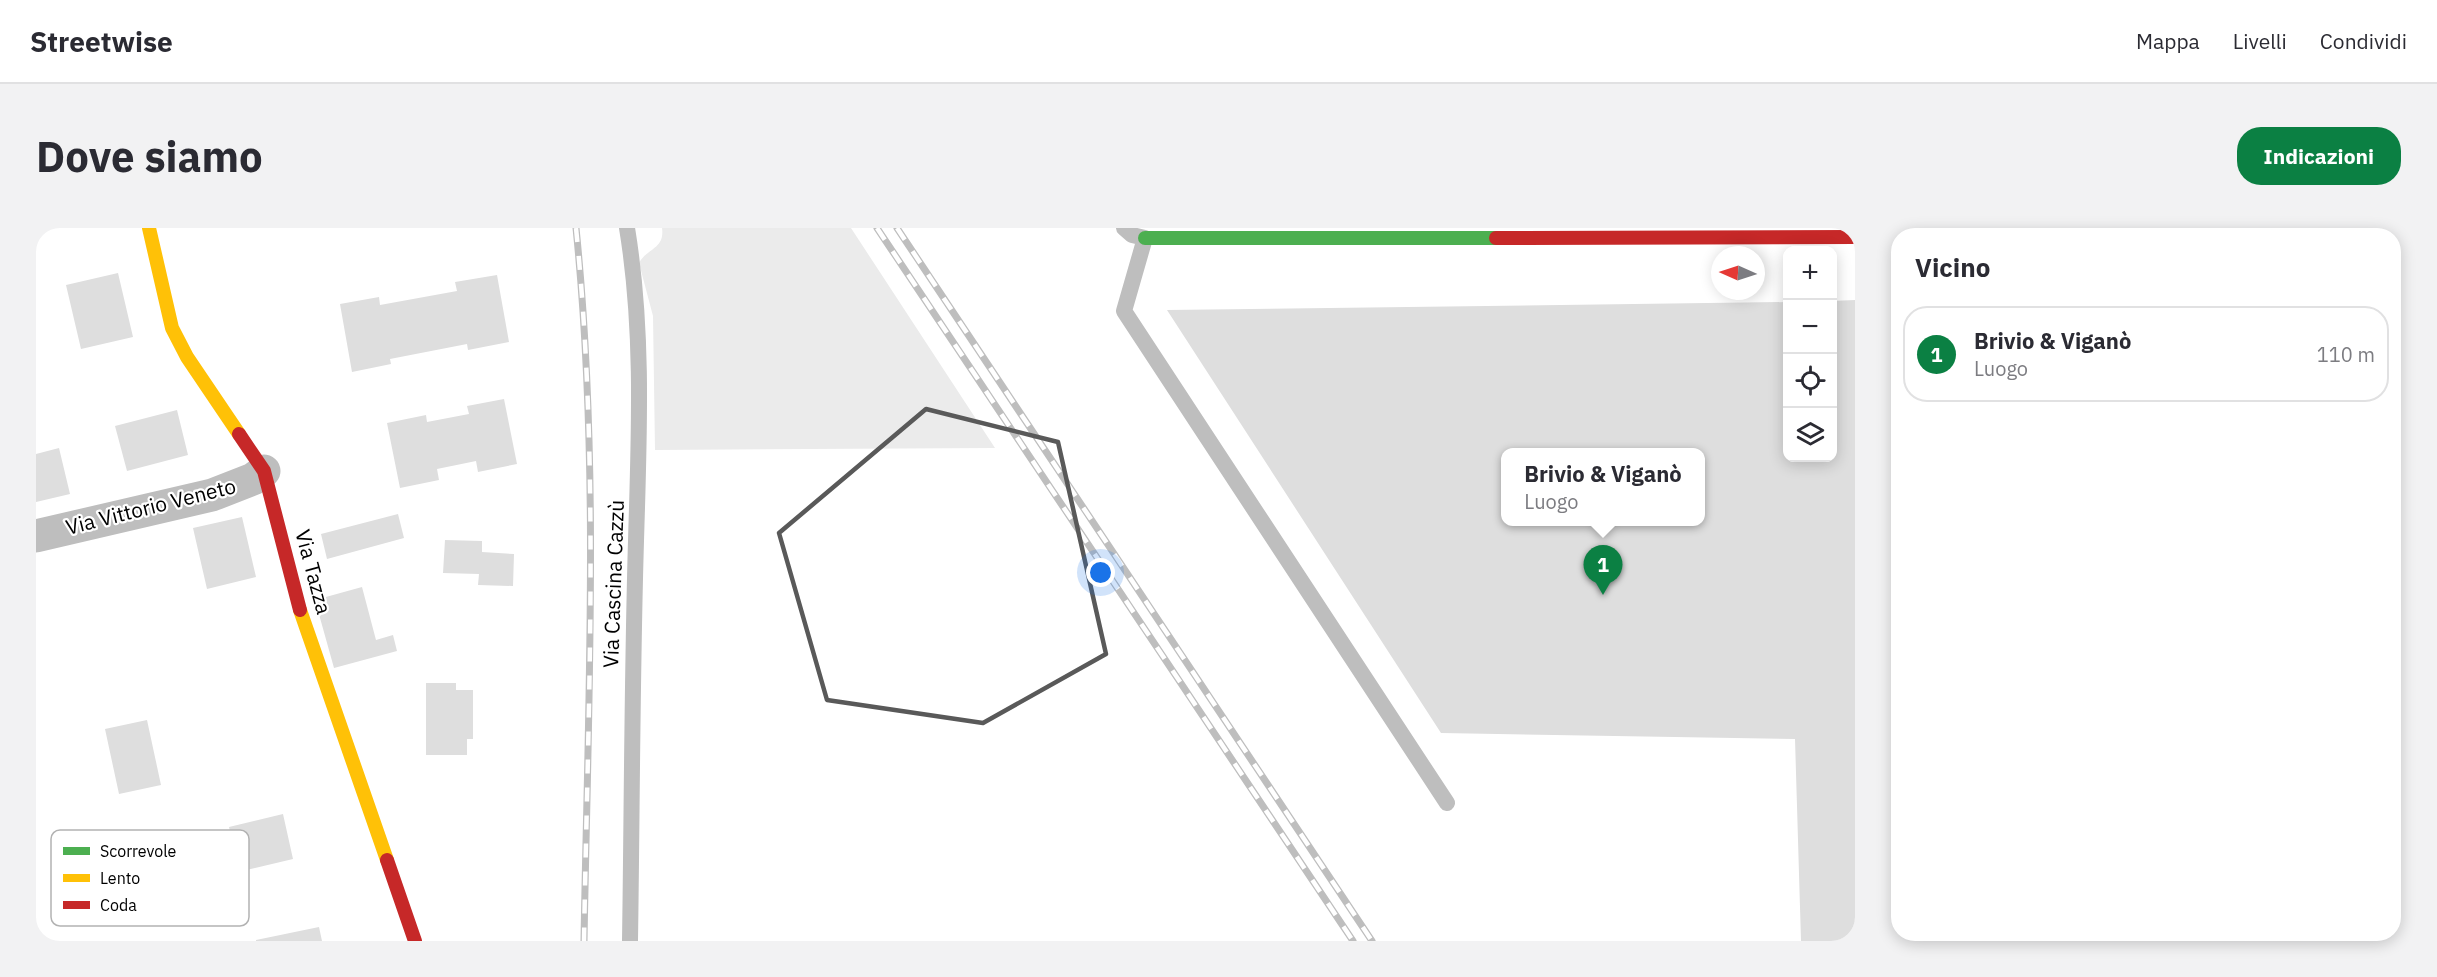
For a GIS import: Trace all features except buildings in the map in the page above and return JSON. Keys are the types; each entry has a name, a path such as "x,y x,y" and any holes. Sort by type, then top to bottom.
{"street":[{"name":"Via Tazza","path":"149,228 172,328 187,357 264,471 302,617 415,941"},
{"path":"1145,238 1855,237"},
{"name":"Via Vittorio Veneto","path":"36,536 213,495 254,479 264,471"}],"lane":[{"name":"Via Cascina Cazzù","path":"627,228 635,287 640,459 636,540 630,941"},
{"path":"1124,228 1132,235 1145,238 1124,311 1447,803"}],"highlighted area":[{"path":"926,409 1058,442 1106,654 983,723 827,700 779,533"}],"shaded area":[{"path":"662,228 851,228 995,448 655,450 653,316 639,263 661,240"}],"railway":[{"path":"576,228 588,406 590,495 590,673 584,941"},
{"path":"877,228 1353,941"},
{"path":"897,228 1372,941"}],"traffic: fast":[{"path":"1145,238 1496,238"}],"traffic: slow":[{"path":"149,228 172,328 187,357 239,434"},
{"path":"300,610 387,860"}],"traffic: jam":[{"path":"1496,238 1855,237"},
{"path":"239,434 264,471 300,610"},
{"path":"387,860 415,941"}],"place":[{"name":"Brivio & Viganò","path":"1603,595"}]}
